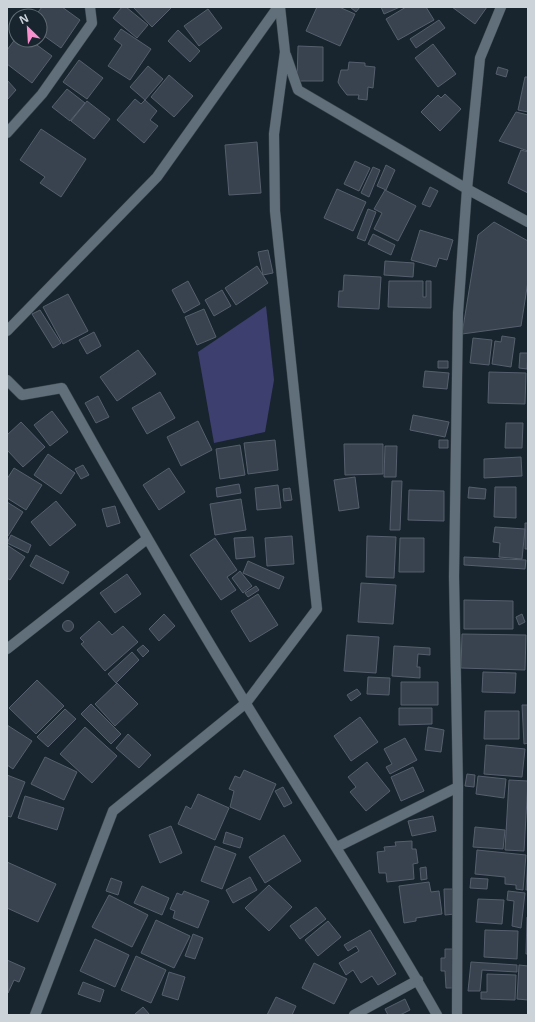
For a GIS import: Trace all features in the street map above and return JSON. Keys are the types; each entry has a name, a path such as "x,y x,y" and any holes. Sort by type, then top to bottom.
{"street":[{"path":"7,133 42,94 92,23 90,7"},
{"path":"279,7 285,52 298,90 467,189 528,222"},
{"path":"7,330 157,177 279,7"},
{"path":"457,1015 458,787 454,578 458,314 467,189 480,58 501,7"},
{"path":"35,1015 113,811 246,703 317,609 275,210 274,134 285,52"},
{"path":"7,380 22,395 62,388 147,539 246,703 337,847 418,980 437,1015"},
{"path":"7,649 147,539"},
{"path":"337,847 458,787"},
{"path":"354,1015 418,980"}],"shaded area":[{"path":"266,306 274,380 265,432 214,443 198,352"}],"building":[{"path":"62,7 80,20 61,48 48,39 48,8 41,8"},
{"path":"122,7 126,7 148,25 137,38 113,18"},
{"path":"133,7 172,7 152,27"},
{"path":"317,7 339,7 355,14 340,46 306,31"},
{"path":"350,7 360,7 356,12"},
{"path":"381,7 400,7 384,14"},
{"path":"406,7 426,7 434,20 398,40 386,19"},
{"path":"452,7 487,7 475,24"},
{"path":"208,9 222,28 199,46 184,26"},
{"path":"439,20 445,28 416,48 410,39"},
{"path":"121,29 151,49 130,80 108,66 122,45 114,39"},
{"path":"178,30 200,51 190,62 168,41"},
{"path":"433,44 456,74 438,87 415,58"},
{"path":"298,46 323,47 323,81 297,81"},
{"path":"8,48 41,48 52,56 32,83 7,64 7,50"},
{"path":"79,60 103,78 87,99 63,82"},
{"path":"349,62 365,63 365,66 375,67 373,88 368,87 367,100 358,99 359,95 347,95 338,82 341,70 348,70"},
{"path":"148,66 163,79 145,100 130,87"},
{"path":"498,67 508,70 506,77 496,74"},
{"path":"169,75 193,96 174,117 151,97"},
{"path":"525,77 528,77 528,112 518,110"},
{"path":"7,80 16,90 7,100"},
{"path":"67,89 85,103 70,121 52,107"},
{"path":"445,94 461,109 440,131 421,112 438,95 441,98"},
{"path":"135,99 141,104 145,100 157,111 150,120 158,126 144,143 117,120"},
{"path":"87,101 110,119 94,139 71,121"},
{"path":"516,112 528,115 528,151 499,141"},
{"path":"41,129 86,159 61,197 40,183 45,177 20,160"},
{"path":"257,142 261,193 229,195 225,145"},
{"path":"521,150 528,152 528,193 508,183"},
{"path":"355,161 370,168 359,191 344,184"},
{"path":"386,165 395,170 386,190 377,186"},
{"path":"373,167 380,170 369,197 361,193"},
{"path":"430,187 438,191 430,207 422,204"},
{"path":"337,189 366,202 353,231 324,218"},
{"path":"385,190 416,206 398,241 374,229 382,213 374,209"},
{"path":"368,209 376,212 365,241 357,238"},
{"path":"494,222 528,241 528,281 521,326 462,334 478,235"},
{"path":"420,230 453,240 447,260 439,258 436,267 411,260"},
{"path":"373,234 395,245 391,255 368,244"},
{"path":"268,250 273,273 263,275 258,252"},
{"path":"385,261 414,263 413,277 384,275"},
{"path":"257,266 268,283 236,305 225,288"},
{"path":"344,275 381,277 379,309 338,307 339,291 343,291"},
{"path":"188,281 200,304 184,313 172,290"},
{"path":"389,281 423,281 423,297 426,297 426,281 431,281 431,308 388,307"},
{"path":"222,290 231,306 214,316 205,300"},
{"path":"68,294 88,331 63,344 43,307"},
{"path":"204,309 216,337 197,345 185,317"},
{"path":"40,310 61,343 53,348 32,314"},
{"path":"94,332 101,346 87,354 79,340"},
{"path":"502,336 515,338 511,367 492,364 495,341 501,342"},
{"path":"473,338 492,340 489,365 470,363"},
{"path":"138,350 156,374 117,401 100,377"},
{"path":"520,353 528,353 527,369 519,368"},
{"path":"438,361 448,361 448,368 438,368"},
{"path":"425,371 449,373 447,389 423,387"},
{"path":"489,372 526,373 525,404 488,403"},
{"path":"160,392 175,418 147,434 132,408"},
{"path":"98,396 109,417 96,423 85,403"},
{"path":"52,411 68,432 50,446 34,425"},
{"path":"413,415 449,422 445,437 410,430"},
{"path":"198,421 212,450 181,466 167,437"},
{"path":"21,422 45,447 23,467 7,450 7,435"},
{"path":"506,423 523,423 522,448 505,448"},
{"path":"275,440 278,470 248,474 244,443"},
{"path":"439,440 448,440 448,448 439,448"},
{"path":"344,444 383,444 383,474 345,475"},
{"path":"240,445 245,475 220,479 216,449"},
{"path":"385,446 397,446 396,477 384,477"},
{"path":"48,454 75,473 61,494 34,475"},
{"path":"521,457 522,476 484,478 484,459"},
{"path":"83,465 89,475 81,479 75,469"},
{"path":"14,468 42,485 26,510 7,498 7,479"},
{"path":"169,468 185,492 159,510 143,485"},
{"path":"355,477 359,508 339,511 334,480"},
{"path":"392,481 402,481 400,530 390,530"},
{"path":"239,484 241,493 217,497 216,488"},
{"path":"278,485 281,508 257,510 255,488"},
{"path":"469,487 486,489 485,499 468,498"},
{"path":"495,487 516,487 516,518 494,517"},
{"path":"290,488 292,500 284,501 283,489"},
{"path":"409,490 444,491 444,521 408,520"},
{"path":"241,499 246,530 215,535 210,504"},
{"path":"56,501 76,525 50,546 31,522"},
{"path":"7,502 23,512 8,536 7,535"},
{"path":"115,506 120,523 107,527 102,509"},
{"path":"525,523 528,523 528,549 525,549"},
{"path":"495,527 525,529 522,559 499,557 500,543 493,542"},
{"path":"11,535 31,545 28,553 7,543"},
{"path":"292,536 294,564 267,566 265,538"},
{"path":"367,536 396,537 394,578 366,577"},
{"path":"253,537 255,557 236,559 234,538"},
{"path":"215,538 237,570 227,577 236,590 221,600 190,555"},
{"path":"400,538 424,538 424,572 399,572"},
{"path":"7,545 25,557 10,580 7,578"},
{"path":"36,555 69,572 63,584 30,566"},
{"path":"464,557 526,560 525,569 464,565"},
{"path":"248,561 284,577 279,589 243,573"},
{"path":"240,571 252,586 243,593 232,578"},
{"path":"127,574 141,594 115,613 100,593"},
{"path":"361,583 396,585 393,624 358,622"},
{"path":"256,586 259,590 248,597 245,593"},
{"path":"258,594 278,625 250,642 231,611"},
{"path":"464,600 513,601 513,629 464,629"},
{"path":"164,614 175,626 159,641 149,629"},
{"path":"522,614 525,622 519,625 516,617"},
{"path":"66,621 70,621 72,622 72,630 66,631 63,628 63,624"},
{"path":"99,621 112,635 123,626 138,642 105,671 81,644 84,642 80,638"},
{"path":"462,634 526,635 525,670 461,668"},
{"path":"347,635 379,637 376,673 344,671"},
{"path":"143,645 149,651 143,657 137,650"},
{"path":"394,646 430,648 430,655 418,654 417,667 420,667 420,678 392,676"},
{"path":"132,652 139,660 116,683 108,674"},
{"path":"483,672 516,673 515,693 482,692"},
{"path":"368,677 390,678 389,695 367,694"},
{"path":"37,680 64,706 36,734 9,708"},
{"path":"401,682 438,682 438,705 401,705"},
{"path":"117,683 138,704 115,726 95,704"},
{"path":"357,689 361,694 351,701 347,695"},
{"path":"91,704 121,734 111,744 81,714"},
{"path":"522,705 528,705 528,743 524,744"},
{"path":"399,708 432,708 432,724 399,725"},
{"path":"65,709 76,719 48,747 37,737"},
{"path":"485,711 519,711 519,739 484,739"},
{"path":"360,717 378,742 351,761 334,736"},
{"path":"7,725 32,741 13,769 7,765"},
{"path":"85,727 117,756 92,783 60,754"},
{"path":"428,727 444,730 441,752 425,750"},
{"path":"128,734 151,755 139,768 116,748"},
{"path":"405,738 417,760 390,774 386,767 392,764 384,749"},
{"path":"486,745 525,749 522,777 484,774"},
{"path":"45,757 77,772 64,800 31,784"},
{"path":"367,762 390,791 366,811 350,792 356,787 348,777"},
{"path":"413,767 424,791 401,801 391,777"},
{"path":"244,770 276,784 260,820 230,807 234,791 229,789 235,776 240,778"},
{"path":"467,774 475,775 474,787 465,786"},
{"path":"7,775 25,782 11,817 7,816"},
{"path":"478,776 506,779 504,798 476,794"},
{"path":"509,780 528,781 524,851 505,850"},
{"path":"283,787 292,803 284,807 275,791"},
{"path":"198,794 229,808 215,840 178,824 186,806 191,809"},
{"path":"25,796 64,808 57,830 18,818"},
{"path":"433,816 436,831 412,836 408,821"},
{"path":"171,826 182,853 160,863 149,835"},
{"path":"475,827 505,830 503,849 473,847"},
{"path":"226,832 243,838 240,848 223,843"},
{"path":"284,835 301,861 265,883 249,857"},
{"path":"412,841 412,849 416,849 418,863 413,864 414,879 387,882 386,873 379,873 377,852 385,851 384,847 396,846 395,842"},
{"path":"215,846 236,854 222,889 201,881"},
{"path":"477,850 526,855 523,890 516,889 516,885 505,884 505,877 475,874"},
{"path":"528,854 528,890 526,890"},
{"path":"7,862 56,884 38,922 7,908"},
{"path":"426,867 427,879 421,880 420,868"},
{"path":"250,877 257,890 233,903 226,890"},
{"path":"111,878 122,882 118,895 106,891"},
{"path":"471,878 488,879 487,889 470,888"},
{"path":"429,882 431,892 439,891 442,914 416,918 416,921 404,923 399,886"},
{"path":"269,885 292,907 269,931 245,908"},
{"path":"142,886 169,898 162,915 134,903"},
{"path":"444,889 454,889 455,914 445,915"},
{"path":"184,891 209,901 198,928 173,918 175,911 170,909 177,893 182,895"},
{"path":"508,891 525,893 521,928 512,926 514,901 507,900"},
{"path":"109,895 148,915 132,947 92,927"},
{"path":"478,899 504,900 502,924 476,922"},
{"path":"316,907 326,919 300,939 290,926"},
{"path":"527,917 528,954 526,954"},
{"path":"156,920 190,936 174,968 141,953"},
{"path":"328,921 341,937 318,956 305,940"},
{"path":"370,930 396,974 378,985 372,976 361,983 353,970 346,975 339,963 359,951 356,946 348,951 344,945"},
{"path":"485,930 518,931 517,959 484,957"},
{"path":"193,934 203,938 195,959 185,956"},
{"path":"95,939 129,955 115,987 80,971"},
{"path":"445,949 455,949 456,988 446,988 445,971 441,971 441,958 445,958"},
{"path":"136,956 166,970 151,1003 121,990"},
{"path":"7,960 25,968 19,982 14,980 8,993"},
{"path":"471,962 517,965 517,972 482,970 480,991 468,991"},
{"path":"314,963 347,979 334,1004 302,988"},
{"path":"519,965 528,966 528,1000 517,999"},
{"path":"169,972 185,977 178,1000 162,995"},
{"path":"487,974 516,975 515,1000 481,999 481,992 487,992"},
{"path":"83,982 104,990 100,1002 78,994"},
{"path":"276,997 296,1006 292,1015 267,1015"},
{"path":"405,999 410,1010 400,1015 388,1015 385,1009"},
{"path":"143,1007 150,1015 134,1015"}]}
